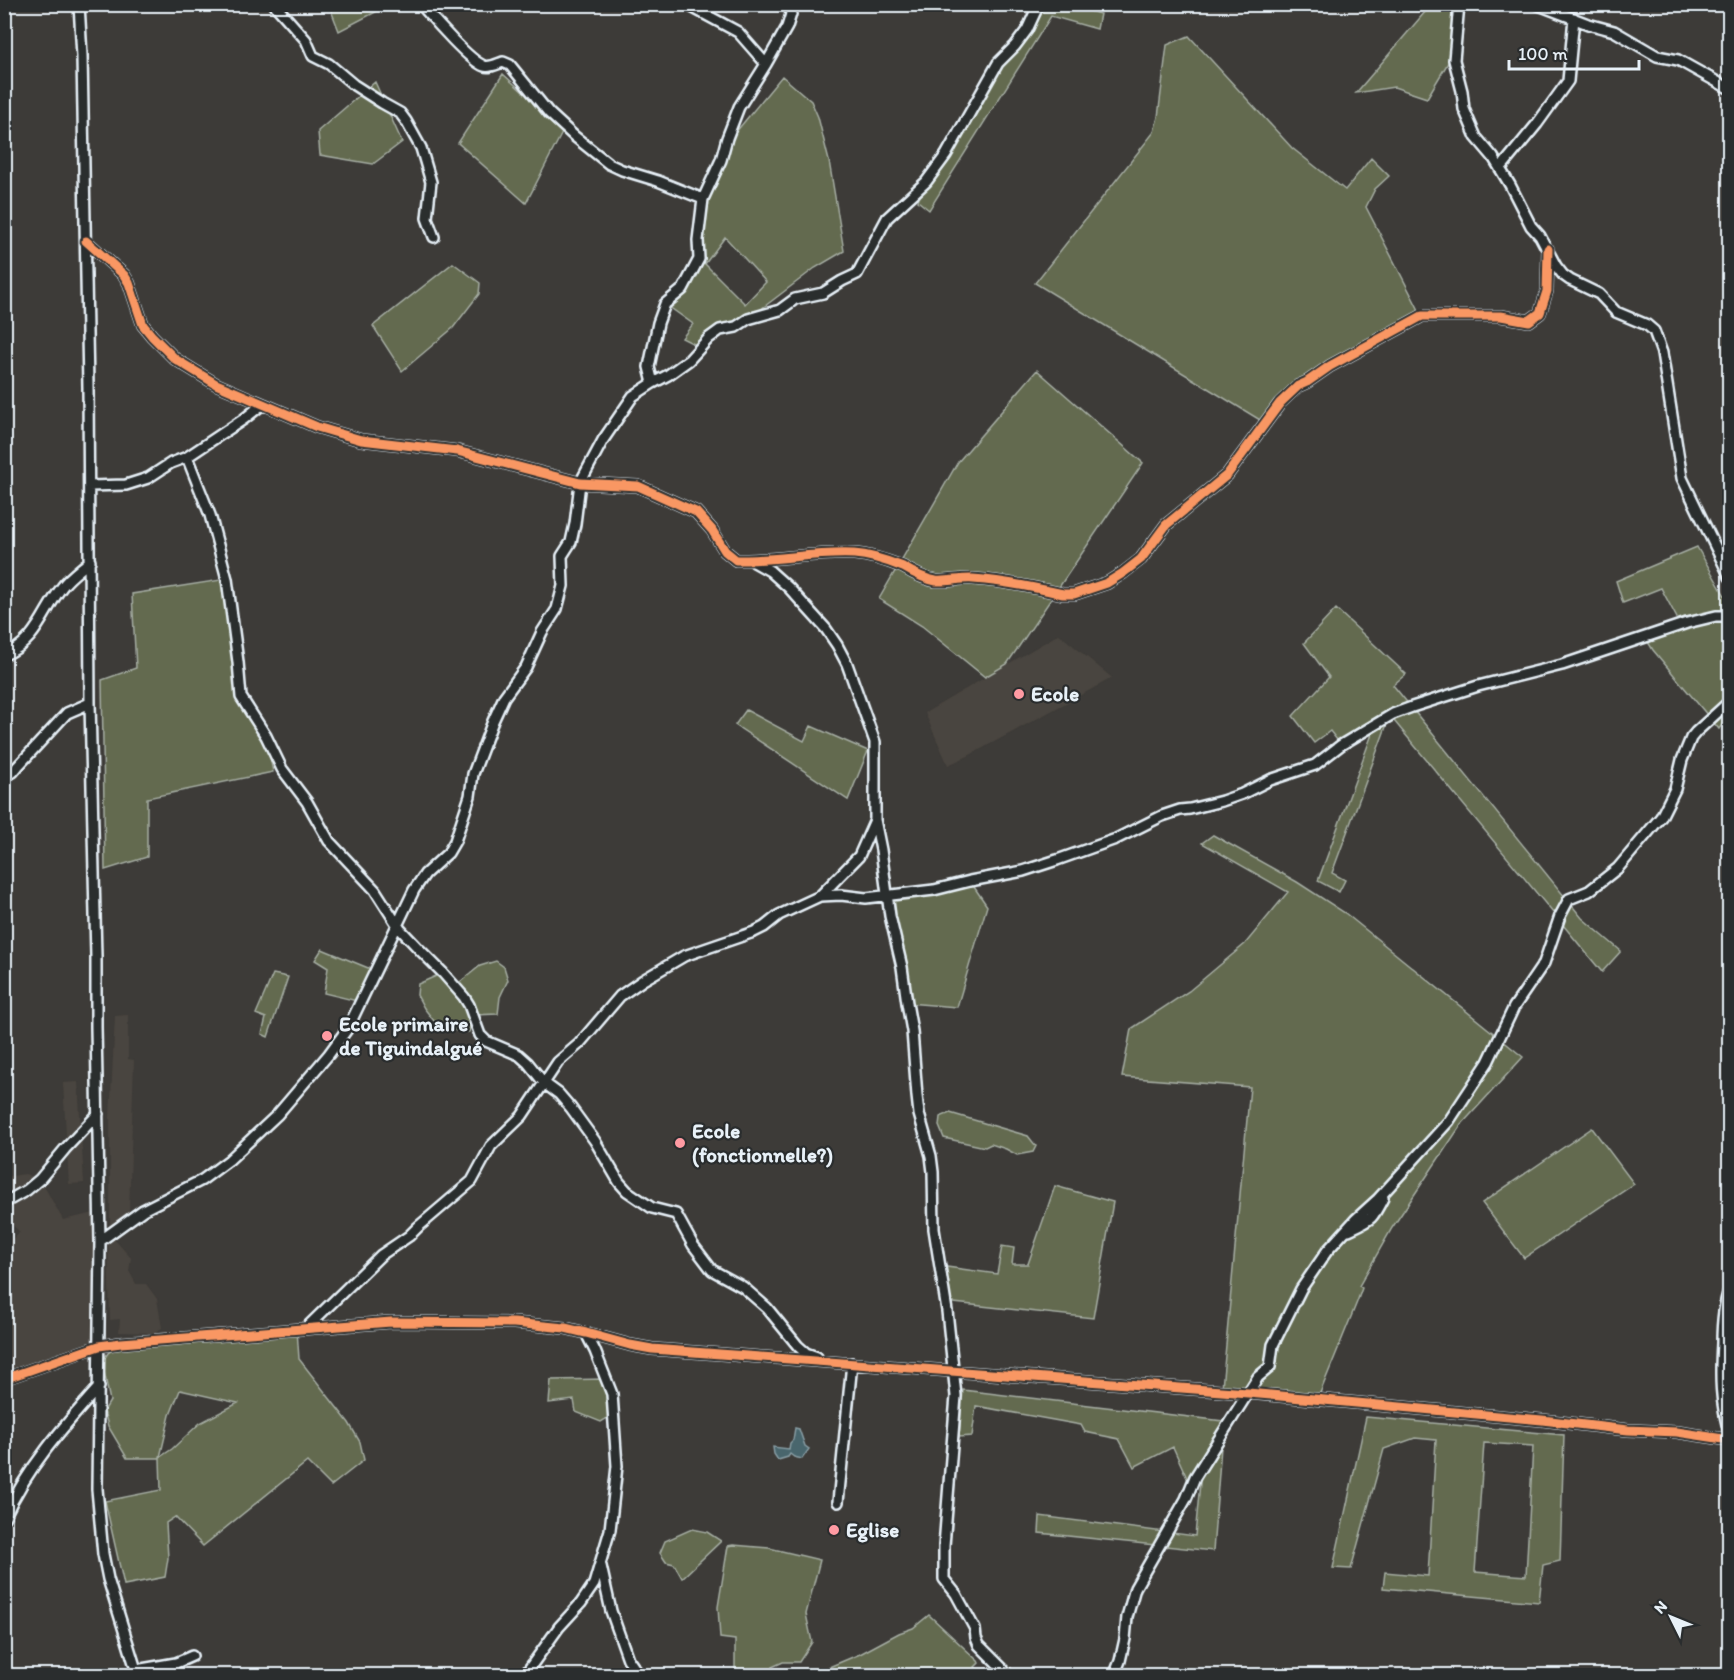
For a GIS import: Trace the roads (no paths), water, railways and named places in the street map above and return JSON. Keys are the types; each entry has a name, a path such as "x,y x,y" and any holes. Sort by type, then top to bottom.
{"street":[{"path":"79,4 86,241 90,703 100,1241 97,1489 103,1554 116,1608 137,1673 192,1656"},
{"path":"274,4 306,40 313,56 329,64 354,85 400,113 406,121 421,148 431,182 427,218 435,237"},
{"path":"423,4 424,8 461,48 479,63 484,66 493,66 503,62 510,64 549,113 609,164 703,199"},
{"path":"686,4 738,32 766,64"},
{"path":"653,383 649,367 658,323 665,304 683,289 699,259 698,240 703,199 721,160 739,107 787,27 791,14 789,4"},
{"path":"100,1241 143,1210 202,1180 229,1160 277,1115 348,1028 414,890 425,874 448,853 455,841 470,796 473,774 493,721 504,697 526,667 542,632 557,609 563,586 562,556 571,542 580,483 603,440 633,396 689,360 709,338 720,330 736,327 748,319 780,310 795,299 823,292 858,274 887,218 926,183 946,155 998,63 1027,30 1039,4"},
{"path":"1459,4 1454,60 1464,109 1476,137 1510,184 1531,226 1540,236 1556,266 1570,280 1599,294 1616,312 1647,325 1654,331 1662,353 1682,478 1730,577"},
{"path":"1536,4 1614,31 1658,56 1678,60 1730,89"},
{"path":"1500,169 1568,81 1574,18"},
{"path":"86,241 124,275 133,293 143,326 175,359 201,375 317,427 361,440 467,453 497,463 580,483 638,486 696,512 712,530 725,551 736,560 856,554 882,560 937,581 969,579 998,581 1063,594 1089,590 1115,578 1141,559 1166,525 1227,475 1280,403 1298,386 1330,366 1422,316 1501,316 1529,321 1540,313 1547,291 1548,249"},
{"path":"89,486 136,483 148,478 171,463 187,457 244,419 262,404"},
{"path":"187,457 210,515 227,579 241,697 266,736 282,769 307,802 329,841 375,891 397,925 464,997 470,1005 476,1027 486,1041 519,1055 571,1108 627,1191 652,1208 676,1214 693,1245 712,1270 743,1287 767,1308 798,1346 806,1353 827,1362"},
{"path":"4,655 14,651 37,629 62,586 90,561"},
{"path":"752,561 770,571 789,588 837,645 847,664 875,742 875,820 886,895 902,967 912,1031 919,1114 931,1156 934,1229 956,1396 944,1546 944,1578 956,1594 975,1629 980,1645 1010,1676"},
{"path":"820,896 841,895 866,898 934,890 1023,871 1116,838 1162,816 1222,801 1270,780 1315,765 1341,745 1393,714 1478,686 1562,665 1687,623 1716,616 1730,619"},
{"path":"1114,1676 1120,1661 1127,1617 1135,1588 1186,1499 1195,1477 1258,1377 1270,1367 1274,1345 1301,1289 1327,1251 1449,1120 1488,1062 1514,1007 1544,963 1560,916 1569,899 1589,891 1618,868 1661,817 1675,789 1682,759 1691,738 1730,701"},
{"path":"4,776 13,772 67,713 90,703"},
{"path":"306,1328 381,1255 409,1236 472,1181 491,1146 522,1116 558,1062 579,1044 620,996 684,956 754,932 779,915 820,896 859,856 875,820"},
{"path":"5,1201 27,1190 40,1179 98,1114"},
{"path":"4,1379 99,1346 391,1322 514,1323 565,1328 652,1349 1248,1393 1628,1430 1730,1437 1720,1389 1722,1327 1725,1299 1730,1288"},
{"path":"524,1676 559,1627 581,1603 594,1584 610,1530 617,1466 612,1394 586,1333"},
{"path":"838,1502 852,1363"},
{"path":"4,1518 33,1466 69,1420 99,1387"},
{"path":"601,1564 611,1611 628,1659 640,1676"},
{"path":"172,1664 176,1676"}],"water":[{"path":"795,1428 799,1429 805,1446 809,1449 802,1459 790,1454 778,1460 773,1447 789,1449"}],"place":[{"name":"Ecole","path":"1019,694"},
{"name":"Ecole primaire de Tiguindalgué","path":"327,1036"},
{"name":"Ecole (fonctionnelle?)","path":"680,1143"},
{"name":"Eglise","path":"834,1530"}]}
